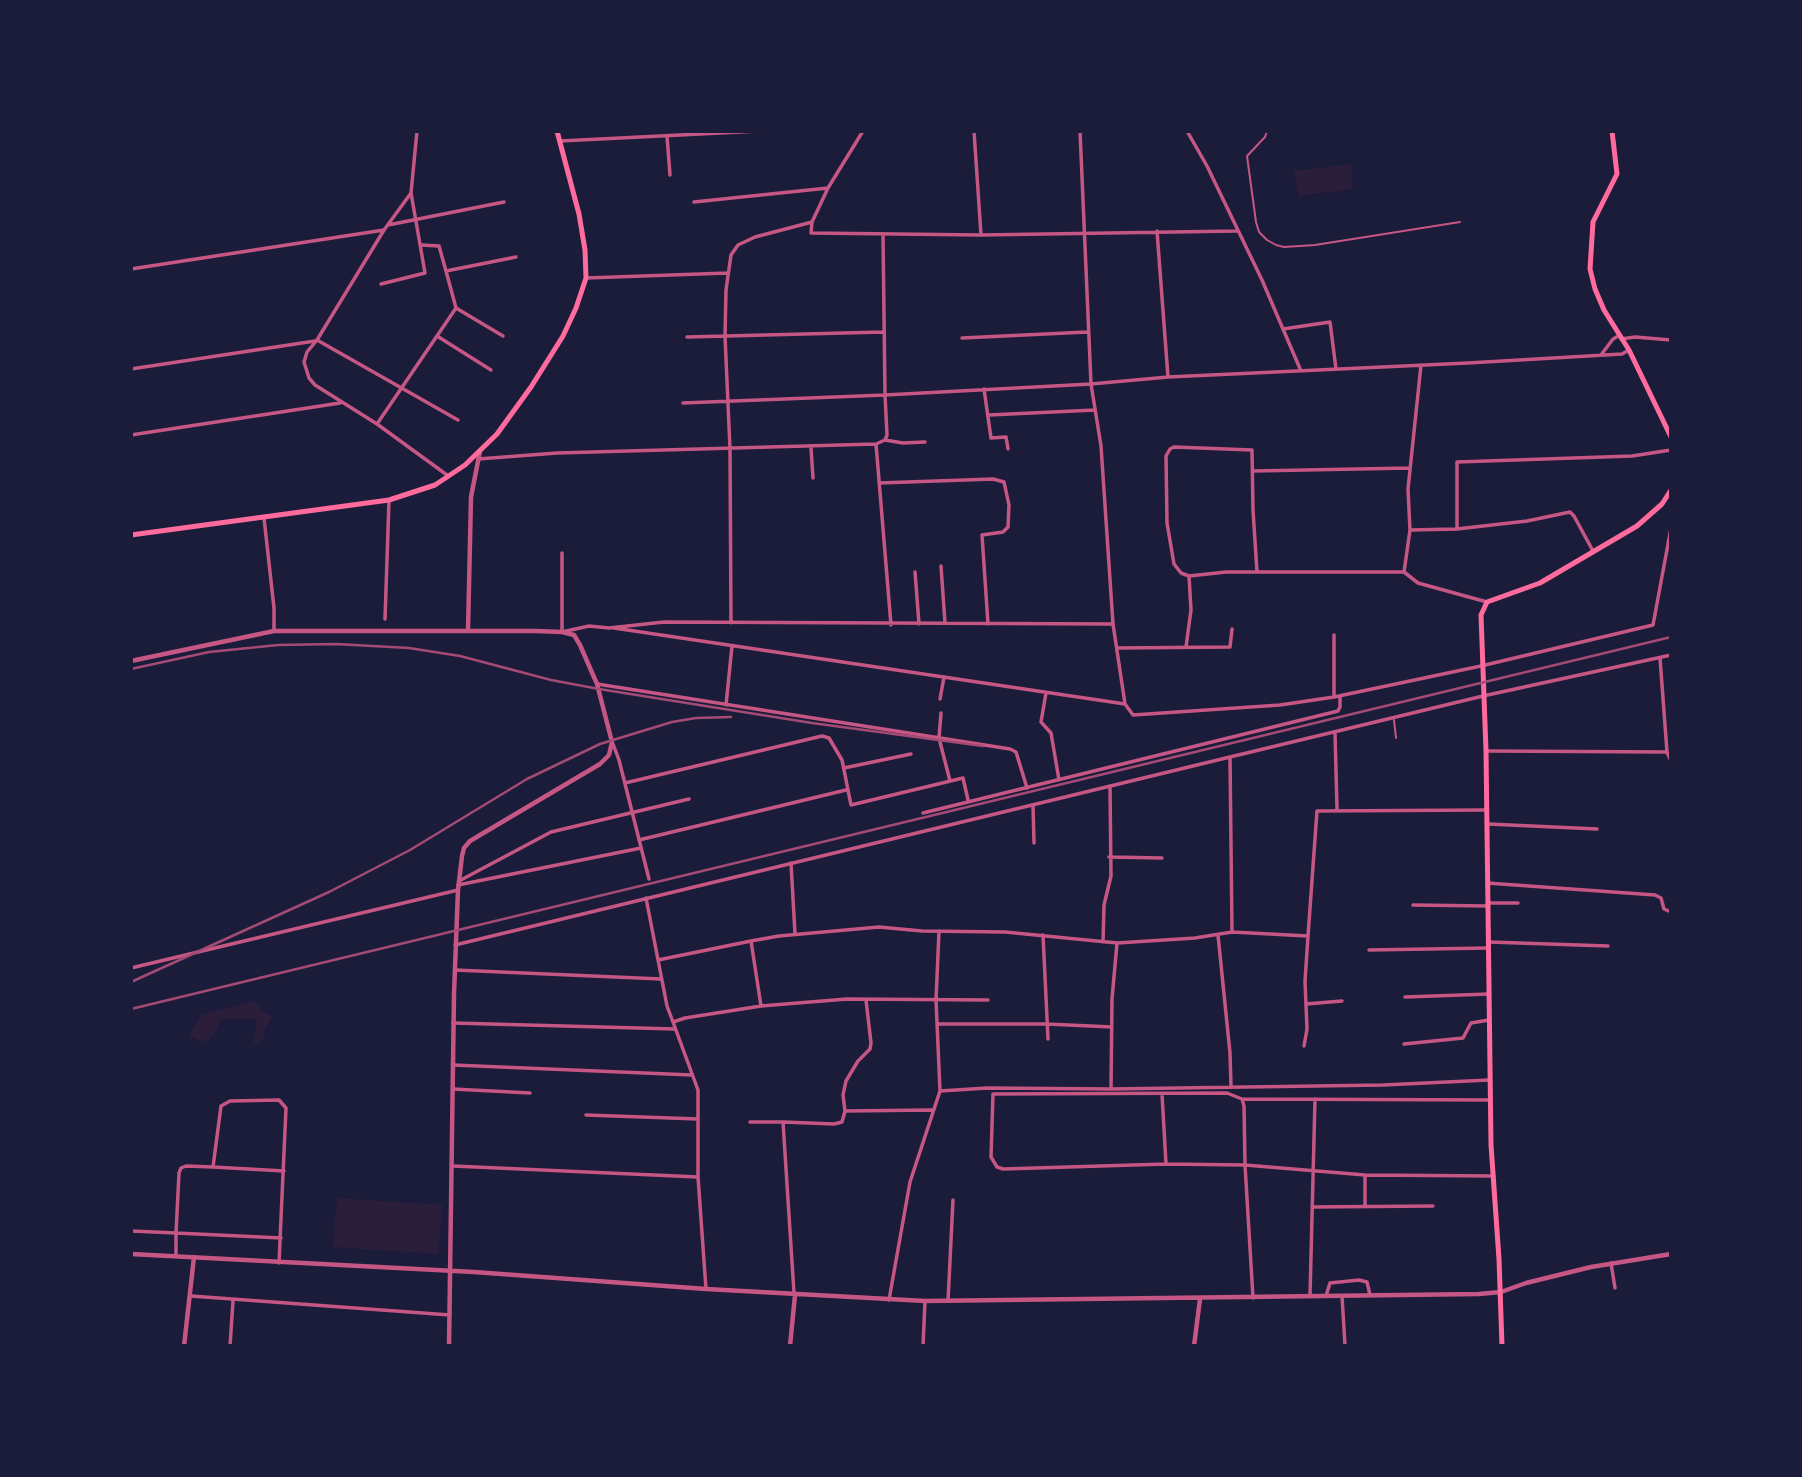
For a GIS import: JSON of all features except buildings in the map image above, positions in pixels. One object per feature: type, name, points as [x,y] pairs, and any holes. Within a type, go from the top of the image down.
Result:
[{"type":"main road","points":[[131,535],[389,500],[435,485],[480,451],[512,415],[563,336],[586,278],[579,214],[557,131]]},
{"type":"main road","points":[[1612,131],[1617,174],[1593,222],[1590,269],[1604,310],[1629,350],[1671,437]]},
{"type":"main road","points":[[1502,1346],[1489,1080],[1486,751],[1481,615],[1487,602],[1540,583],[1637,526],[1670,494]]},
{"type":"street","points":[[380,284],[425,274],[411,193],[417,131]]},
{"type":"street","points":[[560,141],[760,131]]},
{"type":"street","points":[[863,131],[828,188],[812,222],[810,230],[815,234],[883,236],[1237,231]]},
{"type":"street","points":[[974,131],[981,235]]},
{"type":"street","points":[[1080,131],[1091,384],[1101,446],[1113,624],[1125,704],[1132,714],[1135,716],[1280,705],[1340,696],[1653,625],[1670,530]]},
{"type":"street","points":[[1187,131],[1207,166],[1301,371]]},
{"type":"street","points":[[667,136],[670,175]]},
{"type":"street","points":[[694,202],[828,188]]},
{"type":"street","points":[[411,193],[384,230],[307,352],[304,362],[306,373],[315,385],[377,424],[449,477]]},
{"type":"street","points":[[388,225],[504,202]]},
{"type":"street","points":[[731,623],[729,401],[725,336],[731,256],[738,245],[755,237],[812,222]]},
{"type":"street","points":[[131,269],[384,230]]},
{"type":"street","points":[[1157,231],[1168,377]]},
{"type":"street","points":[[478,459],[557,453],[811,448],[876,444],[884,440],[887,435],[883,236]]},
{"type":"street","points":[[422,245],[439,246],[456,308],[503,336]]},
{"type":"street","points":[[446,271],[516,257]]},
{"type":"street","points":[[586,278],[728,273]]},
{"type":"street","points":[[377,424],[456,308]]},
{"type":"street","points":[[1283,329],[1330,323],[1336,369]]},
{"type":"street","points":[[687,337],[883,332]]},
{"type":"street","points":[[962,338],[1087,332]]},
{"type":"street","points":[[436,336],[491,370]]},
{"type":"street","points":[[1601,355],[1613,339],[1620,337],[1671,340]]},
{"type":"street","points":[[131,369],[316,341],[458,420]]},
{"type":"street","points":[[683,403],[1091,384],[1168,377],[1622,354],[1629,350]]},
{"type":"street","points":[[1404,572],[1410,530],[1408,489],[1421,365]]},
{"type":"street","points":[[984,388],[991,438],[1006,438],[1008,449]]},
{"type":"street","points":[[131,435],[340,403]]},
{"type":"street","points":[[989,415],[1096,410]]},
{"type":"street","points":[[884,440],[925,442]]},
{"type":"street","points":[[876,444],[891,625]]},
{"type":"street","points":[[1257,572],[1252,450],[1174,447],[1168,451],[1165,482],[1167,523],[1174,564],[1177,570],[1189,576],[1226,572],[1257,572],[1404,572],[1418,583],[1487,602]]},
{"type":"street","points":[[811,448],[813,478]]},
{"type":"street","points":[[1457,529],[1456,463],[1632,456],[1671,450]]},
{"type":"street","points":[[468,631],[471,497],[480,451]]},
{"type":"street","points":[[1253,471],[1410,468]]},
{"type":"street","points":[[878,483],[993,479],[1004,482],[1009,505],[1008,527],[1003,532],[982,535],[988,624]]},
{"type":"street","points":[[385,619],[389,500]]},
{"type":"street","points":[[1410,530],[1457,529],[1527,521],[1570,512],[1594,553]]},
{"type":"street","points":[[264,518],[274,631]]},
{"type":"street","points":[[562,553],[562,632]]},
{"type":"street","points":[[941,566],[945,624]]},
{"type":"street","points":[[915,572],[919,624]]},
{"type":"street","points":[[1186,647],[1191,610],[1189,576]]},
{"type":"street","points":[[608,628],[664,622],[1113,624]]},
{"type":"street","points":[[131,661],[274,631],[562,632],[589,626],[1125,704]]},
{"type":"street","points":[[1117,648],[1230,647],[1232,629]]},
{"type":"street","points":[[562,632],[574,635],[597,684],[649,879]]},
{"type":"street","points":[[1334,635],[1334,697]]},
{"type":"street","points":[[726,705],[732,646]]},
{"type":"street","points":[[456,945],[1483,696],[1671,655]]},
{"type":"street","points":[[1660,658],[1667,752],[1671,761]]},
{"type":"street","points":[[940,699],[944,677]]},
{"type":"street","points":[[597,684],[1003,748],[1016,752],[1027,788]]},
{"type":"street","points":[[1046,693],[1041,722],[1051,733],[1059,780]]},
{"type":"street","points":[[923,813],[1338,711],[1340,696]]},
{"type":"street","points":[[942,713],[939,738],[950,780]]},
{"type":"street","points":[[1664,720],[1671,720]]},
{"type":"street","points":[[1335,733],[1337,809]]},
{"type":"street","points":[[625,783],[822,736],[830,738],[844,768],[850,805],[963,778],[968,800]]},
{"type":"street","points":[[449,1346],[453,1023],[458,886],[464,848],[470,841],[600,764],[609,755],[612,742]]},
{"type":"street","points":[[1486,751],[1667,752]]},
{"type":"street","points":[[844,768],[911,754]]},
{"type":"street","points":[[1230,757],[1232,932]]},
{"type":"street","points":[[1103,942],[1104,905],[1111,876],[1110,786]]},
{"type":"street","points":[[639,840],[846,790]]},
{"type":"street","points":[[458,886],[541,836],[689,799]]},
{"type":"street","points":[[1033,804],[1034,843]]},
{"type":"street","points":[[1304,1046],[1307,1028],[1306,961],[1316,812],[1337,809],[1486,810]]},
{"type":"street","points":[[1486,824],[1597,829]]},
{"type":"street","points":[[131,968],[458,886],[641,848]]},
{"type":"street","points":[[1109,857],[1162,858]]},
{"type":"street","points":[[792,863],[795,935]]},
{"type":"street","points":[[1488,883],[1655,895],[1661,898],[1664,909],[1671,912]]},
{"type":"street","points":[[646,898],[667,1006],[698,1090],[698,1177],[706,1289]]},
{"type":"street","points":[[1413,905],[1518,904]]},
{"type":"street","points":[[658,960],[751,941],[879,927],[1043,935],[1117,943],[1232,932],[1308,936]]},
{"type":"street","points":[[889,1300],[909,1182],[940,1091],[936,1000],[939,931]]},
{"type":"street","points":[[1043,935],[1048,1039]]},
{"type":"street","points":[[1218,935],[1231,1086]]},
{"type":"street","points":[[751,941],[761,1006]]},
{"type":"street","points":[[1111,1089],[1117,943]]},
{"type":"street","points":[[1369,950],[1489,945],[1608,946]]},
{"type":"street","points":[[455,970],[661,979]]},
{"type":"street","points":[[1405,997],[1489,994]]},
{"type":"street","points":[[673,1022],[761,1006],[847,999],[988,1000]]},
{"type":"street","points":[[751,1122],[839,1124],[845,1111],[844,1095],[849,1073],[870,1049],[866,1000]]},
{"type":"street","points":[[1306,1004],[1342,1001]]},
{"type":"street","points":[[1404,1044],[1463,1038],[1471,1023],[1489,1020]]},
{"type":"street","points":[[453,1023],[676,1030]]},
{"type":"street","points":[[937,1024],[1112,1027]]},
{"type":"street","points":[[453,1065],[693,1075]]},
{"type":"street","points":[[940,1091],[1489,1080]]},
{"type":"street","points":[[453,1089],[530,1093]]},
{"type":"street","points":[[1491,1100],[1242,1099],[1227,1093],[993,1094],[990,1148],[994,1163],[1003,1170],[1166,1164],[1245,1165],[1365,1175],[1494,1176]]},
{"type":"street","points":[[1162,1094],[1166,1164]]},
{"type":"street","points":[[213,1167],[221,1106],[230,1101],[274,1099],[282,1102],[286,1108],[279,1263]]},
{"type":"street","points":[[1242,1099],[1253,1298]]},
{"type":"street","points":[[1310,1296],[1315,1099]]},
{"type":"street","points":[[845,1111],[932,1110]]},
{"type":"street","points":[[586,1115],[698,1119]]},
{"type":"street","points":[[783,1122],[794,1294],[790,1346]]},
{"type":"street","points":[[176,1256],[178,1173],[181,1168],[186,1166],[284,1171]]},
{"type":"street","points":[[453,1166],[698,1177]]},
{"type":"street","points":[[1364,1207],[1365,1175]]},
{"type":"street","points":[[948,1301],[953,1200]]},
{"type":"street","points":[[1312,1207],[1433,1206]]},
{"type":"street","points":[[131,1231],[281,1238]]},
{"type":"street","points":[[131,1254],[925,1301],[1200,1299],[1501,1292],[1526,1283],[1611,1263],[1671,1254]]},
{"type":"street","points":[[184,1346],[194,1257]]},
{"type":"street","points":[[1611,1263],[1615,1288]]},
{"type":"street","points":[[1326,1296],[1330,1283],[1359,1280],[1367,1282],[1370,1296]]},
{"type":"street","points":[[191,1296],[450,1315]]},
{"type":"street","points":[[1342,1296],[1346,1346]]},
{"type":"street","points":[[1194,1346],[1200,1299]]},
{"type":"street","points":[[230,1346],[233,1301]]},
{"type":"street","points":[[923,1346],[925,1301]]},
{"type":"lane","points":[[1266,131],[1265,137],[1247,156],[1259,232],[1276,245],[1315,245],[1460,222]]},
{"type":"lane","points":[[1394,719],[1396,738]]},
{"type":"shaded area","points":[[1351,164],[1353,189],[1298,196],[1294,171]]},
{"type":"shaded area","points":[[254,1001],[265,1013],[272,1016],[263,1040],[254,1044],[256,1019],[221,1019],[213,1036],[205,1042],[189,1036],[201,1015]]},
{"type":"shaded area","points":[[337,1198],[442,1205],[439,1254],[333,1247]]},
{"type":"railway","points":[[131,1009],[1671,637]]},
{"type":"railway","points":[[131,669],[209,652],[278,645],[336,644],[409,648],[460,656],[551,680],[599,689],[812,723],[983,746]]},
{"type":"railway","points":[[131,982],[329,892],[410,850],[527,779],[600,744],[672,722],[731,717]]}]
